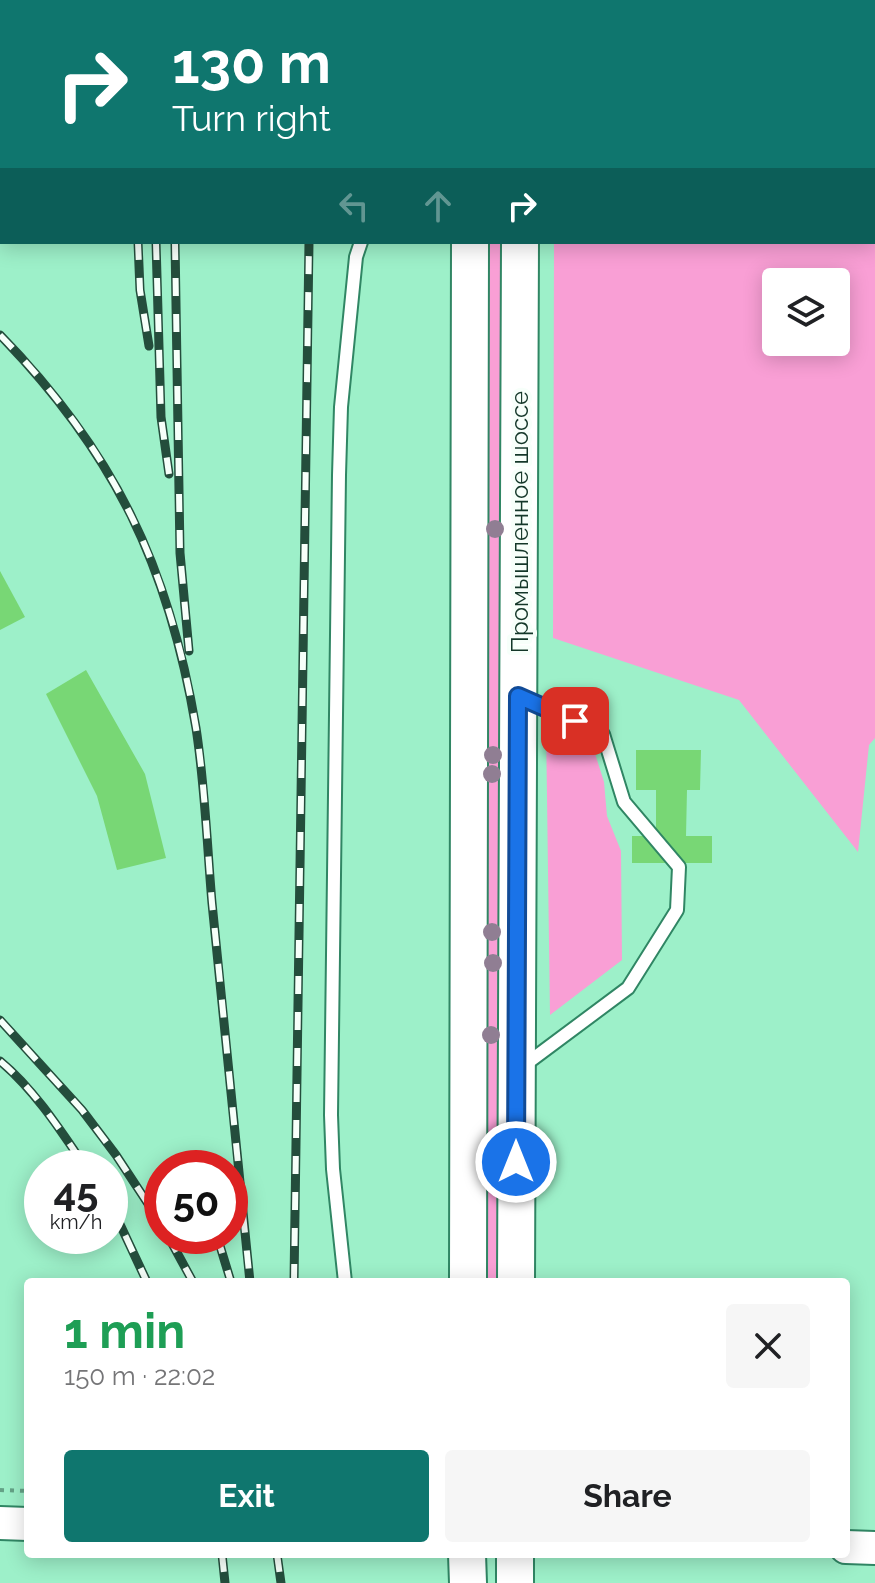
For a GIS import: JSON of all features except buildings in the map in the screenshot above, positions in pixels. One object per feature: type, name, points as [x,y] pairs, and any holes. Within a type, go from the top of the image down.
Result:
[{"type":"main road","name":"Промышленное шоссе","points":[[468,1278],[470,244]]},
{"type":"main road","name":"Промышленное шоссе","points":[[516,1278],[520,244]]},
{"type":"main road","points":[[467,1558],[468,1583]]},
{"type":"main road","points":[[515,1558],[515,1583]]},
{"type":"street","points":[[0,1523],[24,1524]]},
{"type":"street","points":[[850,1547],[875,1548]]},
{"type":"lane","points":[[345,1278],[333,1169],[331,1115],[339,475],[341,407],[356,257],[360,244]]},
{"type":"lane","points":[[516,1071],[628,988],[677,910],[679,867],[624,802],[603,734],[518,696]]},
{"type":"path","points":[[0,1490],[24,1491]]},
{"type":"shaded area","points":[[485,244],[503,244],[498,1278],[483,1278]]},
{"type":"shaded area","points":[[554,244],[875,244],[875,738],[869,745],[858,852],[739,700],[553,638]]},
{"type":"shaded area","points":[[546,724],[592,744],[604,782],[607,816],[621,851],[622,960],[550,1015]]},
{"type":"railway","points":[[138,244],[140,290],[149,346]]},
{"type":"railway","points":[[156,244],[161,417],[169,474]]},
{"type":"railway","points":[[175,244],[180,553],[189,651]]},
{"type":"railway","points":[[294,1278],[309,244]]},
{"type":"railway","points":[[0,335],[75,424],[131,515],[170,615],[185,670],[202,772],[250,1278]]},
{"type":"railway","points":[[0,1020],[82,1110],[144,1198]]},
{"type":"railway","points":[[0,1061],[36,1097],[74,1150]]},
{"type":"railway","points":[[128,1241],[145,1278]]},
{"type":"railway","points":[[178,1254],[191,1278]]},
{"type":"railway","points":[[222,1254],[230,1278]]},
{"type":"railway","points":[[222,1558],[225,1583]]},
{"type":"railway","points":[[278,1558],[281,1583]]},
{"type":"route","points":[[516,1162],[518,696],[575,721]]}]
